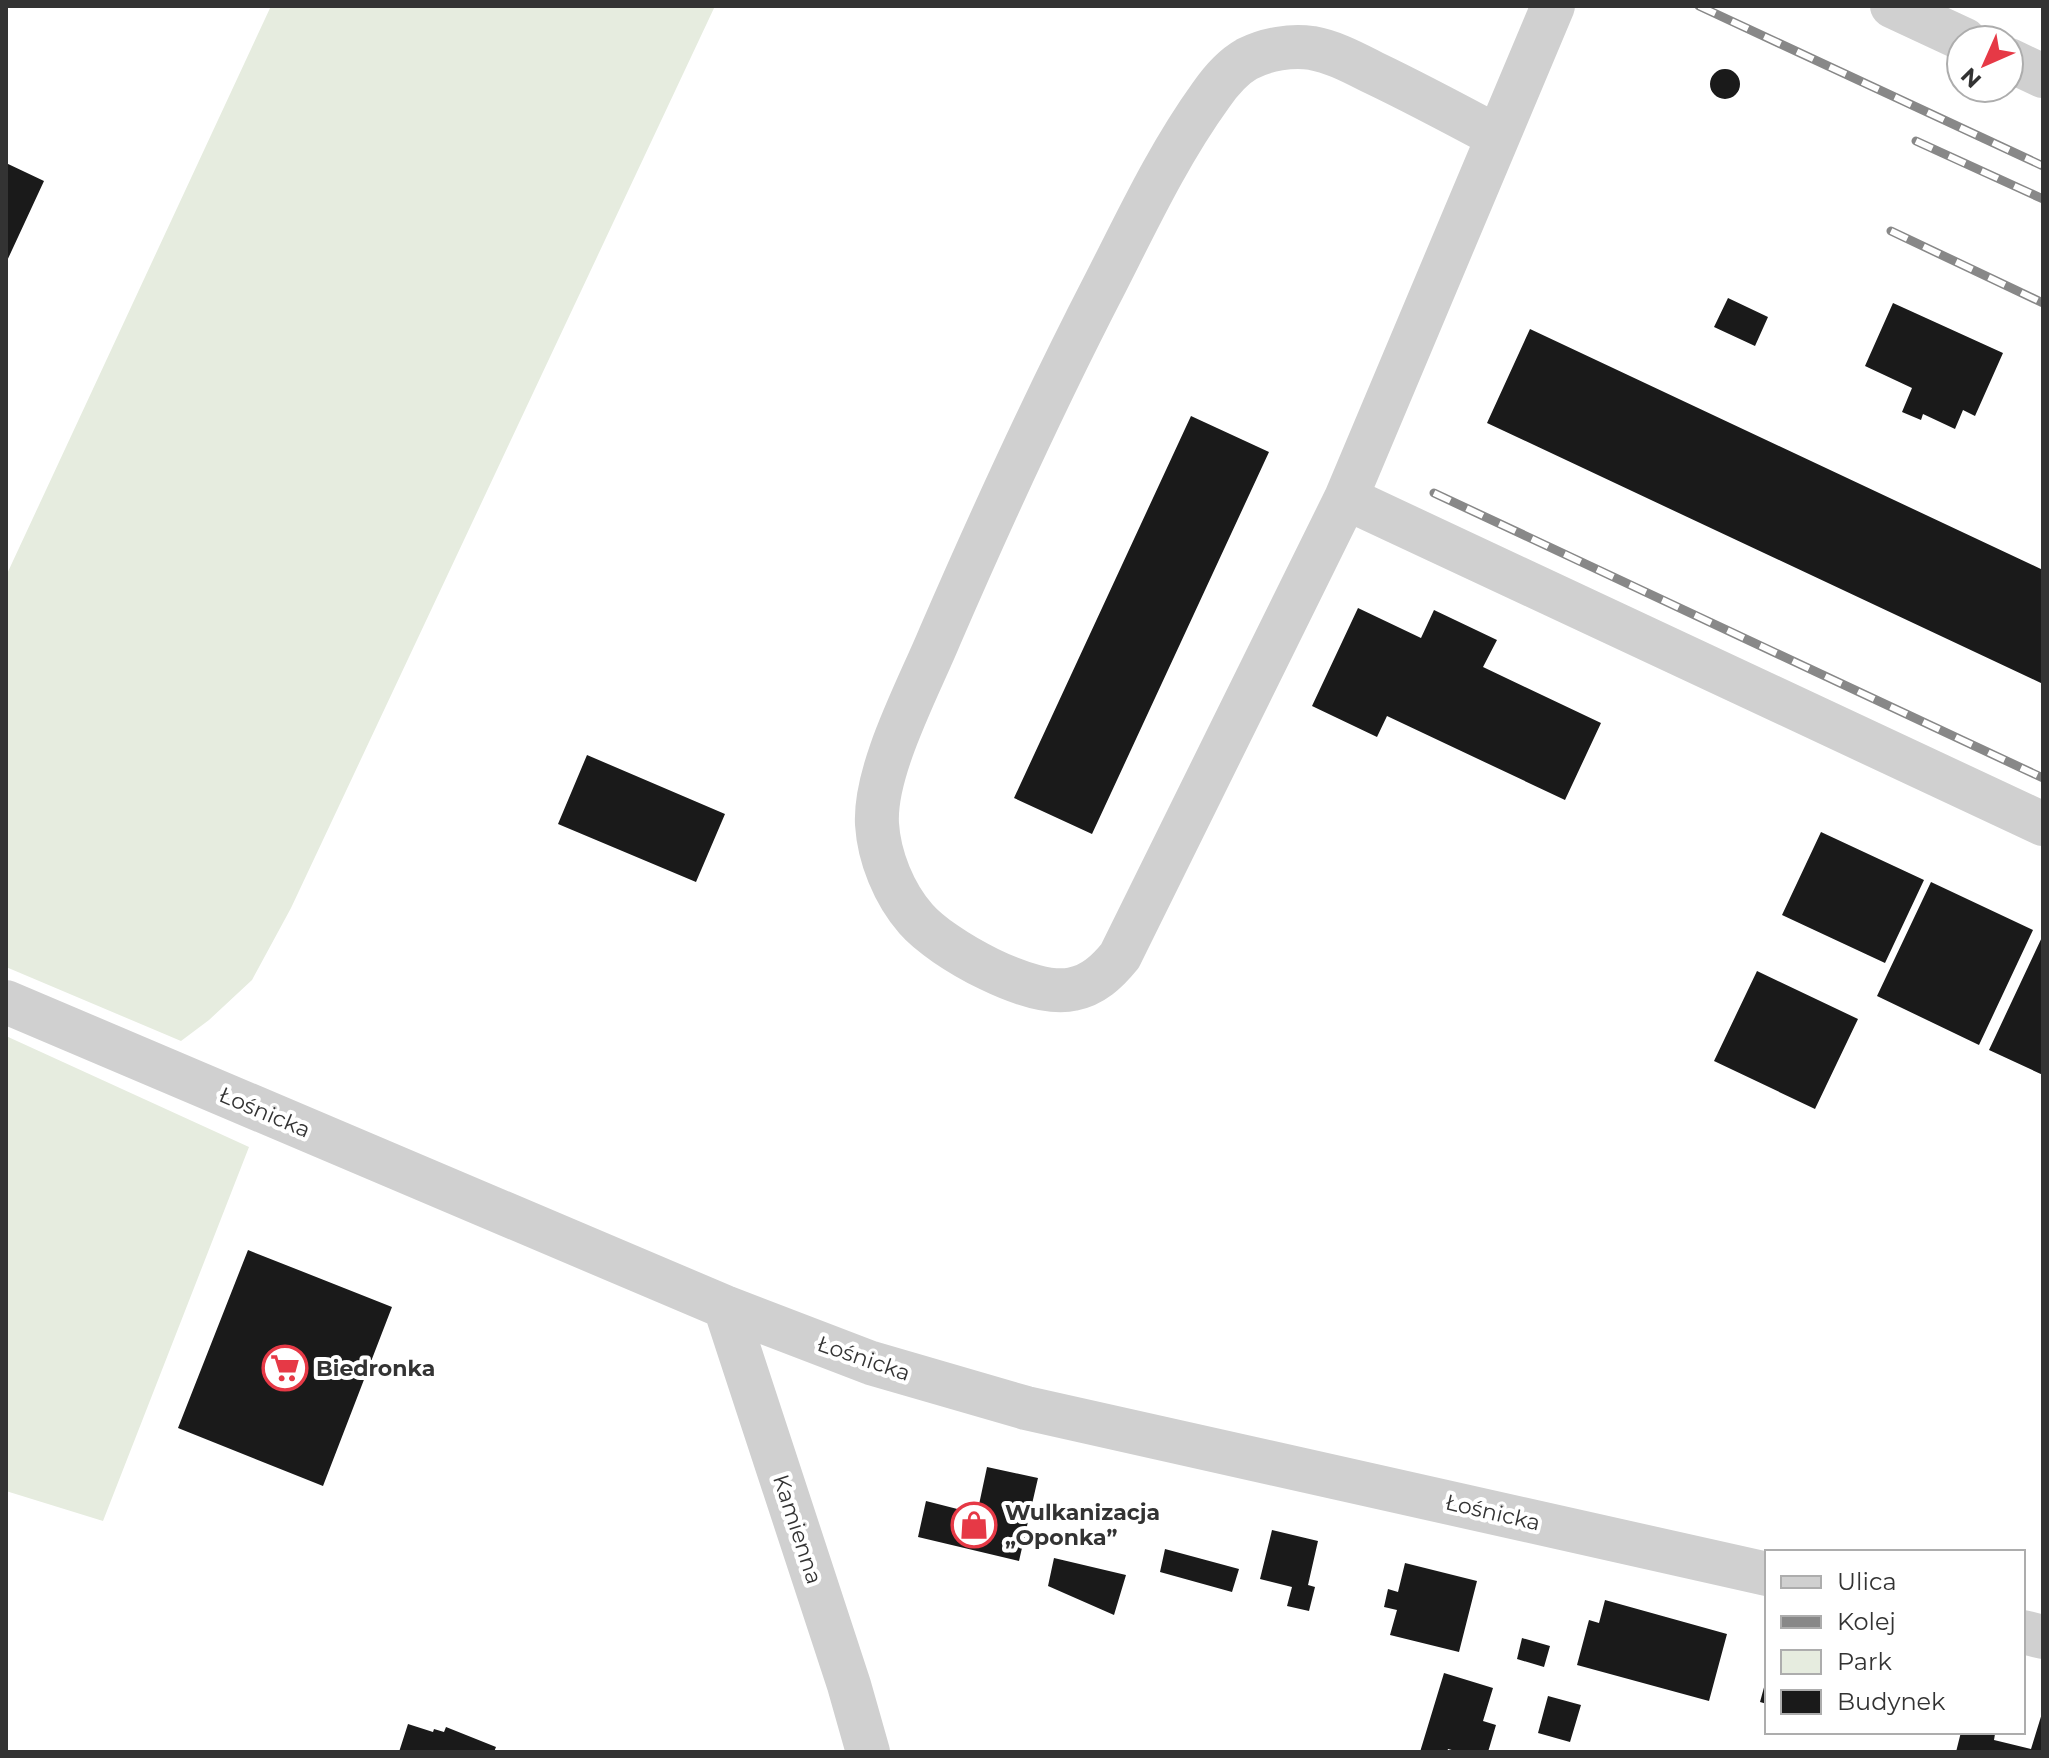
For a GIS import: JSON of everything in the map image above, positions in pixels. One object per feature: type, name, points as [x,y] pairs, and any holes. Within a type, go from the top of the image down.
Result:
[{"type":"street","points":[[1498,137],[1362,67],[1315,49],[1290,47],[1247,59],[1212,93],[1145,204],[1073,346],[999,498],[895,742],[878,801],[881,851],[903,902],[916,919],[960,953],[1002,975],[1054,992],[1072,990],[1104,974],[1120,956],[1346,498],[1498,137],[1553,6]]},
{"type":"street","points":[[1892,6],[1945,31]]},
{"type":"street","points":[[1346,498],[2043,824]]},
{"type":"street","name":"Łośnicka","points":[[6,1002],[725,1307],[871,1363],[1026,1408],[1765,1574]]},
{"type":"street","name":"Kamienna","points":[[725,1307],[849,1685],[868,1752]]},
{"type":"green space","points":[[271,6],[715,6],[291,908],[252,980],[181,1041],[6,967],[6,576]]},
{"type":"green space","points":[[6,1036],[249,1147],[103,1521],[6,1491]]},
{"type":"building","points":[[1725,69],[1736,73],[1740,84],[1736,95],[1725,99],[1714,95],[1710,84],[1714,73]]},
{"type":"building","points":[[6,163],[44,181],[6,263]]},
{"type":"building","points":[[1728,298],[1768,317],[1755,346],[1714,327]]},
{"type":"building","points":[[1893,303],[2003,353],[1975,416],[1963,410],[1955,429],[1923,414],[1921,420],[1902,412],[1912,388],[1865,366]]},
{"type":"building","points":[[1530,329],[2043,570],[2043,684],[1487,423]]},
{"type":"building","points":[[1191,416],[1269,452],[1092,834],[1014,798]]},
{"type":"building","points":[[1358,608],[1421,638],[1434,610],[1497,640],[1483,667],[1601,723],[1565,800],[1387,716],[1377,737],[1312,706]]},
{"type":"building","points":[[587,755],[725,814],[696,882],[558,824]]},
{"type":"building","points":[[1821,832],[1924,880],[1885,963],[1782,915]]},
{"type":"building","points":[[1931,882],[2033,930],[1979,1045],[1877,996]]},
{"type":"building","points":[[2043,935],[2043,1075],[1989,1050]]},
{"type":"building","points":[[1757,971],[1858,1019],[1815,1109],[1714,1061]]},
{"type":"building","name":"Biedronka","points":[[248,1250],[392,1307],[323,1486],[178,1428]]},
{"type":"building","name":"Wulkanizacja „Oponka”","points":[[987,1467],[1038,1478],[1019,1561],[918,1537],[926,1501],[977,1514]]},
{"type":"building","points":[[1272,1530],[1318,1541],[1308,1585],[1315,1587],[1309,1611],[1287,1606],[1292,1587],[1260,1579]]},
{"type":"building","points":[[1165,1549],[1239,1569],[1232,1592],[1160,1572]]},
{"type":"building","points":[[1054,1558],[1126,1575],[1114,1615],[1048,1586]]},
{"type":"building","points":[[1405,1563],[1477,1581],[1459,1652],[1390,1635],[1397,1610],[1384,1607],[1388,1589],[1398,1592]]},
{"type":"building","points":[[1605,1600],[1727,1634],[1709,1701],[1577,1665],[1589,1620],[1599,1623]]},
{"type":"building","points":[[1522,1638],[1550,1646],[1544,1667],[1517,1659]]},
{"type":"building","points":[[1444,1673],[1493,1688],[1483,1721],[1496,1725],[1488,1752],[1448,1749],[1447,1752],[1420,1752]]},
{"type":"building","points":[[1765,1684],[1765,1703],[1760,1702]]},
{"type":"building","points":[[1548,1696],[1581,1705],[1570,1742],[1538,1733]]},
{"type":"building","points":[[2043,1710],[2043,1752],[1956,1752],[1960,1734],[1995,1734],[1994,1740],[2031,1749]]},
{"type":"building","points":[[408,1724],[433,1732],[434,1729],[444,1732],[446,1727],[496,1747],[494,1752],[399,1752]]},
{"type":"railway","points":[[1699,6],[2043,166]]},
{"type":"railway","points":[[1916,141],[2043,199]]},
{"type":"railway","points":[[1891,231],[2043,303]]},
{"type":"railway","points":[[1434,493],[2043,778]]},
{"type":"place","name":"Biedronka","points":[[285,1368]]},
{"type":"place","name":"Wulkanizacja „Oponka”","points":[[974,1525]]}]
